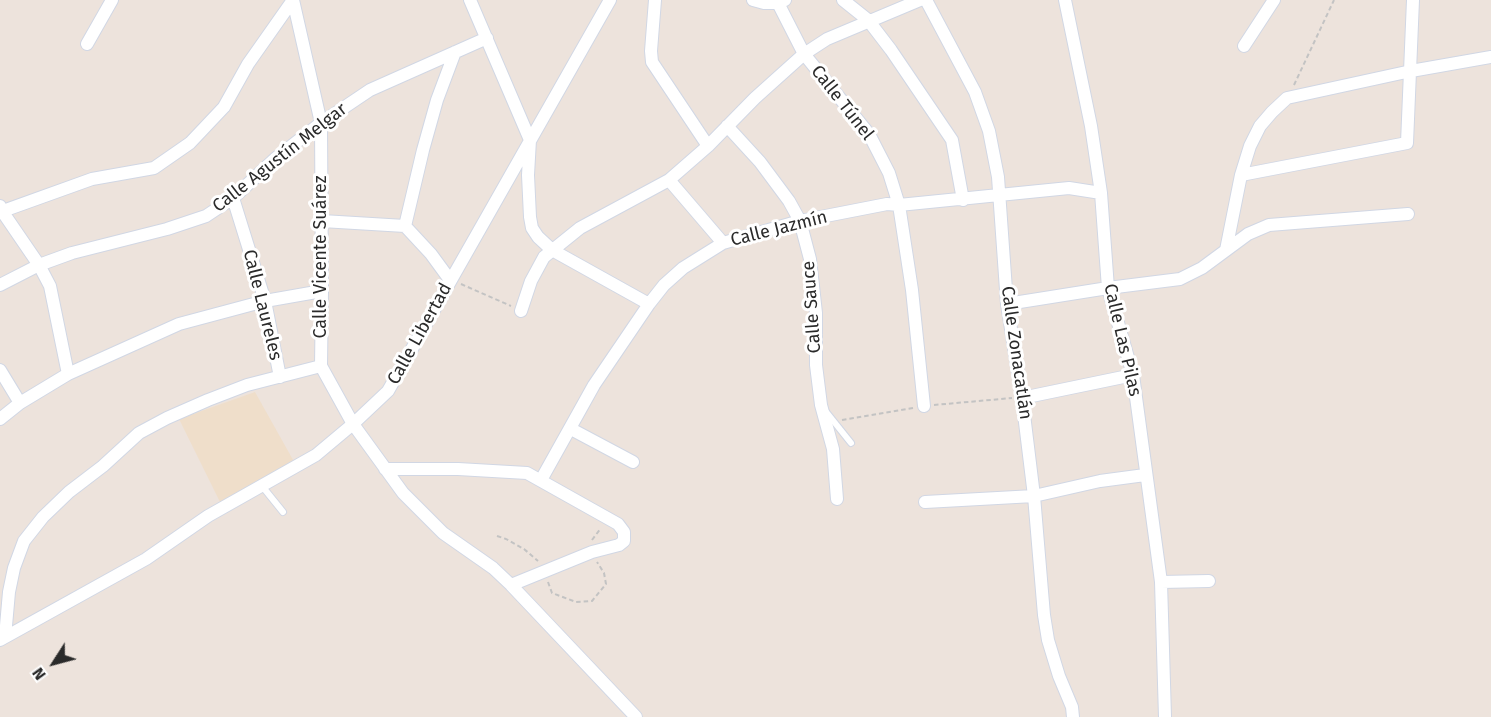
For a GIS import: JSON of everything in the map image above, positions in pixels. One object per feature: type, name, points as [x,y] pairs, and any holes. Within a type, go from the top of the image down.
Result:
[{"type":"street","points":[[87,44],[112,0]]},
{"type":"street","points":[[68,374],[50,286],[39,265],[0,210],[92,179],[154,168],[190,143],[224,107],[248,64],[293,0]]},
{"type":"street","name":"Calle Vicente Suárez","points":[[293,0],[321,123],[321,366],[353,424],[403,493],[443,533],[493,568],[511,585],[636,717]]},
{"type":"street","points":[[470,0],[530,140],[528,175],[532,228],[552,250],[649,304]]},
{"type":"street","points":[[655,0],[652,62],[708,146]]},
{"type":"street","points":[[753,0],[764,3],[782,2]]},
{"type":"street","points":[[843,0],[867,20],[891,50],[952,140],[963,200]]},
{"type":"street","points":[[521,311],[531,281],[544,257],[580,228],[669,180],[708,146],[754,98],[804,54],[827,39],[867,20],[920,0]]},
{"type":"street","name":"Calle Zonacatlán","points":[[926,0],[975,92],[989,131],[1000,195],[1007,304],[1034,496],[1046,624],[1056,667],[1072,707],[1073,717]]},
{"type":"street","name":"Calle Las Pilas","points":[[1065,0],[1091,126],[1101,193],[1108,288],[1133,375],[1161,582],[1165,717]]},
{"type":"street","points":[[1241,175],[1407,143],[1413,0]]},
{"type":"street","name":"Calle Libertad","points":[[3,639],[146,558],[208,516],[316,455],[388,391],[608,2]]},
{"type":"street","name":"Calle Túnel","points":[[782,2],[804,54],[869,134],[889,173],[899,206],[912,290],[924,406]]},
{"type":"street","points":[[1244,46],[1271,2]]},
{"type":"street","name":"Calle Agustín Melgar","points":[[0,285],[39,265],[72,253],[167,229],[206,216],[233,198],[276,158],[321,123],[370,90],[487,38]]},
{"type":"street","points":[[405,226],[437,100],[455,52]]},
{"type":"street","points":[[1226,250],[1241,175],[1250,146],[1260,126],[1287,98],[1411,71],[1491,57]]},
{"type":"street","name":"Calle Sauce","points":[[727,126],[760,162],[789,201],[800,221],[810,259],[816,313],[816,365],[821,405],[833,449],[837,499]]},
{"type":"street","points":[[669,180],[723,243]]},
{"type":"street","name":"Calle Jazmín","points":[[541,480],[594,385],[649,304],[664,285],[683,268],[723,243],[800,221],[887,204],[899,206],[1069,188],[1101,193]]},
{"type":"street","name":"Calle Laureles","points":[[233,198],[265,301],[280,377]]},
{"type":"street","points":[[1007,304],[1180,279],[1202,268],[1248,234],[1269,225],[1408,214]]},
{"type":"street","points":[[322,221],[405,226],[431,254],[450,280]]},
{"type":"street","points":[[0,419],[20,403],[68,374],[179,324],[265,301],[322,291]]},
{"type":"street","points":[[3,639],[14,568],[24,541],[43,516],[69,492],[103,466],[139,433],[158,423],[247,385],[321,366]]},
{"type":"street","points":[[0,370],[20,403]]},
{"type":"street","points":[[1022,398],[1133,375]]},
{"type":"street","points":[[571,429],[633,462]]},
{"type":"street","points":[[383,467],[527,473],[618,524],[624,532],[624,541],[619,545],[592,552],[511,585]]},
{"type":"street","points":[[925,502],[1034,496],[1100,481],[1145,475]]},
{"type":"street","points":[[1161,582],[1209,581]]},
{"type":"lane","points":[[821,405],[851,443]]},
{"type":"lane","points":[[262,486],[284,512]]},
{"type":"path","points":[[1287,98],[1334,0]]},
{"type":"path","points":[[450,280],[521,311]]},
{"type":"shaded area","points":[[255,392],[297,467],[221,504],[179,419]]}]
